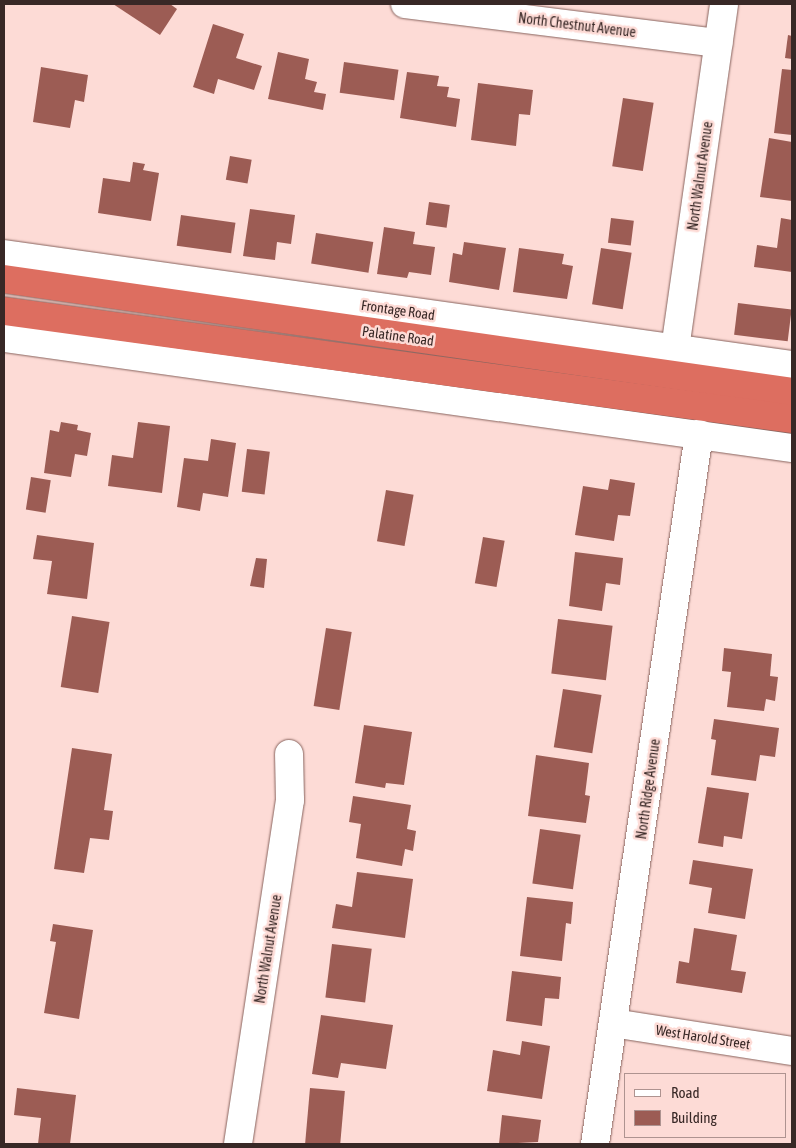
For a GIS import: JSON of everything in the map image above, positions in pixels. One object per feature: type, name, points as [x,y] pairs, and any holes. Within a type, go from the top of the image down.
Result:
[{"type":"highway","name":"Palatine Road","points":[[4,279],[792,392]]},
{"type":"highway","name":"Palatine Road","points":[[4,311],[792,419]]},
{"type":"street","name":"North Chestnut Avenue","points":[[405,4],[719,43]]},
{"type":"street","name":"North Walnut Avenue","points":[[675,349],[724,4]]},
{"type":"street","name":"Frontage Road","points":[[4,254],[792,365]]},
{"type":"street","points":[[4,338],[792,448]]},
{"type":"street","name":"North Ridge Avenue","points":[[595,1144],[699,434]]},
{"type":"street","name":"North Walnut Avenue","points":[[238,1144],[290,800],[289,754]]},
{"type":"street","name":"West Harold Street","points":[[613,1023],[792,1050]]},
{"type":"building","points":[[113,4],[170,4],[177,9],[160,35]]},
{"type":"building","points":[[213,24],[244,34],[236,58],[262,66],[254,90],[218,79],[214,94],[193,87]]},
{"type":"building","points":[[788,35],[792,36],[792,59],[785,58]]},
{"type":"building","points":[[278,52],[309,59],[305,79],[317,82],[314,92],[326,94],[323,110],[268,99]]},
{"type":"building","points":[[344,62],[398,70],[394,100],[340,93]]},
{"type":"building","points":[[41,67],[88,75],[84,102],[75,100],[70,128],[33,122]]},
{"type":"building","points":[[782,69],[792,70],[792,135],[774,133]]},
{"type":"building","points":[[407,72],[439,76],[437,86],[449,87],[447,97],[460,99],[456,127],[400,118]]},
{"type":"building","points":[[478,83],[533,90],[530,115],[519,114],[516,146],[471,140]]},
{"type":"building","points":[[623,98],[654,103],[643,171],[612,166]]},
{"type":"building","points":[[769,138],[792,142],[792,201],[760,197]]},
{"type":"building","points":[[230,156],[252,160],[247,183],[226,180]]},
{"type":"building","points":[[133,162],[145,164],[143,170],[159,173],[151,221],[98,213],[103,178],[130,182]]},
{"type":"building","points":[[429,202],[450,205],[447,228],[426,225]]},
{"type":"building","points":[[250,209],[295,215],[291,244],[277,242],[275,260],[243,256]]},
{"type":"building","points":[[181,215],[235,223],[231,253],[177,246]]},
{"type":"building","points":[[611,218],[634,221],[631,246],[608,243]]},
{"type":"building","points":[[781,218],[792,220],[792,272],[754,267],[757,245],[777,248]]},
{"type":"building","points":[[384,227],[415,232],[413,244],[435,247],[431,275],[409,272],[407,278],[377,274]]},
{"type":"building","points":[[316,233],[373,242],[368,273],[311,264]]},
{"type":"building","points":[[464,242],[506,248],[499,290],[449,282],[453,253],[462,255]]},
{"type":"building","points":[[519,248],[564,254],[562,264],[573,266],[567,299],[513,292]]},
{"type":"building","points":[[601,248],[632,253],[623,309],[592,304]]},
{"type":"building","points":[[738,303],[792,310],[788,341],[734,335]]},
{"type":"building","points":[[61,422],[78,425],[77,430],[91,433],[87,456],[75,454],[71,477],[44,473],[50,430],[59,432]]},
{"type":"building","points":[[138,422],[170,426],[162,493],[108,486],[112,455],[133,458]]},
{"type":"building","points":[[211,439],[236,443],[228,497],[203,493],[200,511],[177,507],[184,458],[208,461]]},
{"type":"building","points":[[247,449],[270,452],[265,494],[242,492]]},
{"type":"building","points":[[31,477],[51,480],[46,513],[26,510]]},
{"type":"building","points":[[610,479],[635,483],[630,516],[618,515],[614,541],[575,535],[583,486],[608,490]]},
{"type":"building","points":[[386,490],[414,495],[405,546],[377,541]]},
{"type":"building","points":[[37,535],[94,543],[87,599],[47,594],[52,561],[33,559]]},
{"type":"building","points":[[483,537],[505,541],[497,587],[475,583]]},
{"type":"building","points":[[575,552],[623,558],[620,585],[606,583],[602,611],[569,606]]},
{"type":"building","points":[[256,558],[267,559],[264,588],[250,586]]},
{"type":"building","points":[[72,616],[110,622],[98,693],[61,687]]},
{"type":"building","points":[[558,619],[613,626],[606,680],[551,674]]},
{"type":"building","points":[[326,628],[352,632],[339,710],[314,706]]},
{"type":"building","points":[[724,648],[772,654],[770,676],[778,677],[775,701],[766,699],[764,711],[727,707],[731,672],[722,671]]},
{"type":"building","points":[[563,689],[602,695],[592,753],[554,747]]},
{"type":"building","points":[[714,719],[779,728],[775,757],[760,755],[756,781],[711,775],[716,740],[711,739]]},
{"type":"building","points":[[364,725],[412,732],[404,785],[386,783],[385,788],[355,783]]},
{"type":"building","points":[[72,748],[112,754],[104,810],[113,811],[109,840],[90,838],[84,873],[54,869]]},
{"type":"building","points":[[536,755],[589,763],[585,795],[590,796],[586,823],[528,816]]},
{"type":"building","points":[[707,787],[749,793],[742,839],[724,836],[723,847],[698,843]]},
{"type":"building","points":[[353,796],[411,805],[407,829],[416,831],[413,851],[405,849],[402,866],[356,858],[361,824],[349,822]]},
{"type":"building","points":[[540,829],[581,835],[573,889],[532,883]]},
{"type":"building","points":[[693,860],[753,869],[745,919],[708,913],[712,888],[689,884]]},
{"type":"building","points":[[357,872],[413,879],[405,938],[332,928],[336,904],[352,907]]},
{"type":"building","points":[[527,897],[573,902],[571,924],[566,923],[562,961],[520,956]]},
{"type":"building","points":[[53,924],[93,930],[79,1019],[44,1013],[56,942],[50,941]]},
{"type":"building","points":[[694,928],[737,935],[731,970],[746,972],[742,993],[676,983],[679,961],[689,963]]},
{"type":"building","points":[[332,944],[372,949],[365,1002],[325,998]]},
{"type":"building","points":[[512,971],[561,977],[559,999],[545,998],[542,1026],[506,1021]]},
{"type":"building","points":[[321,1015],[393,1025],[386,1069],[341,1063],[338,1078],[312,1074]]},
{"type":"building","points":[[522,1041],[550,1046],[542,1099],[487,1091],[493,1050],[520,1055]]},
{"type":"building","points":[[17,1088],[76,1095],[70,1144],[38,1144],[41,1118],[14,1115]]},
{"type":"building","points":[[310,1088],[345,1091],[340,1144],[305,1144]]},
{"type":"building","points":[[502,1115],[541,1120],[538,1142],[499,1144]]}]
